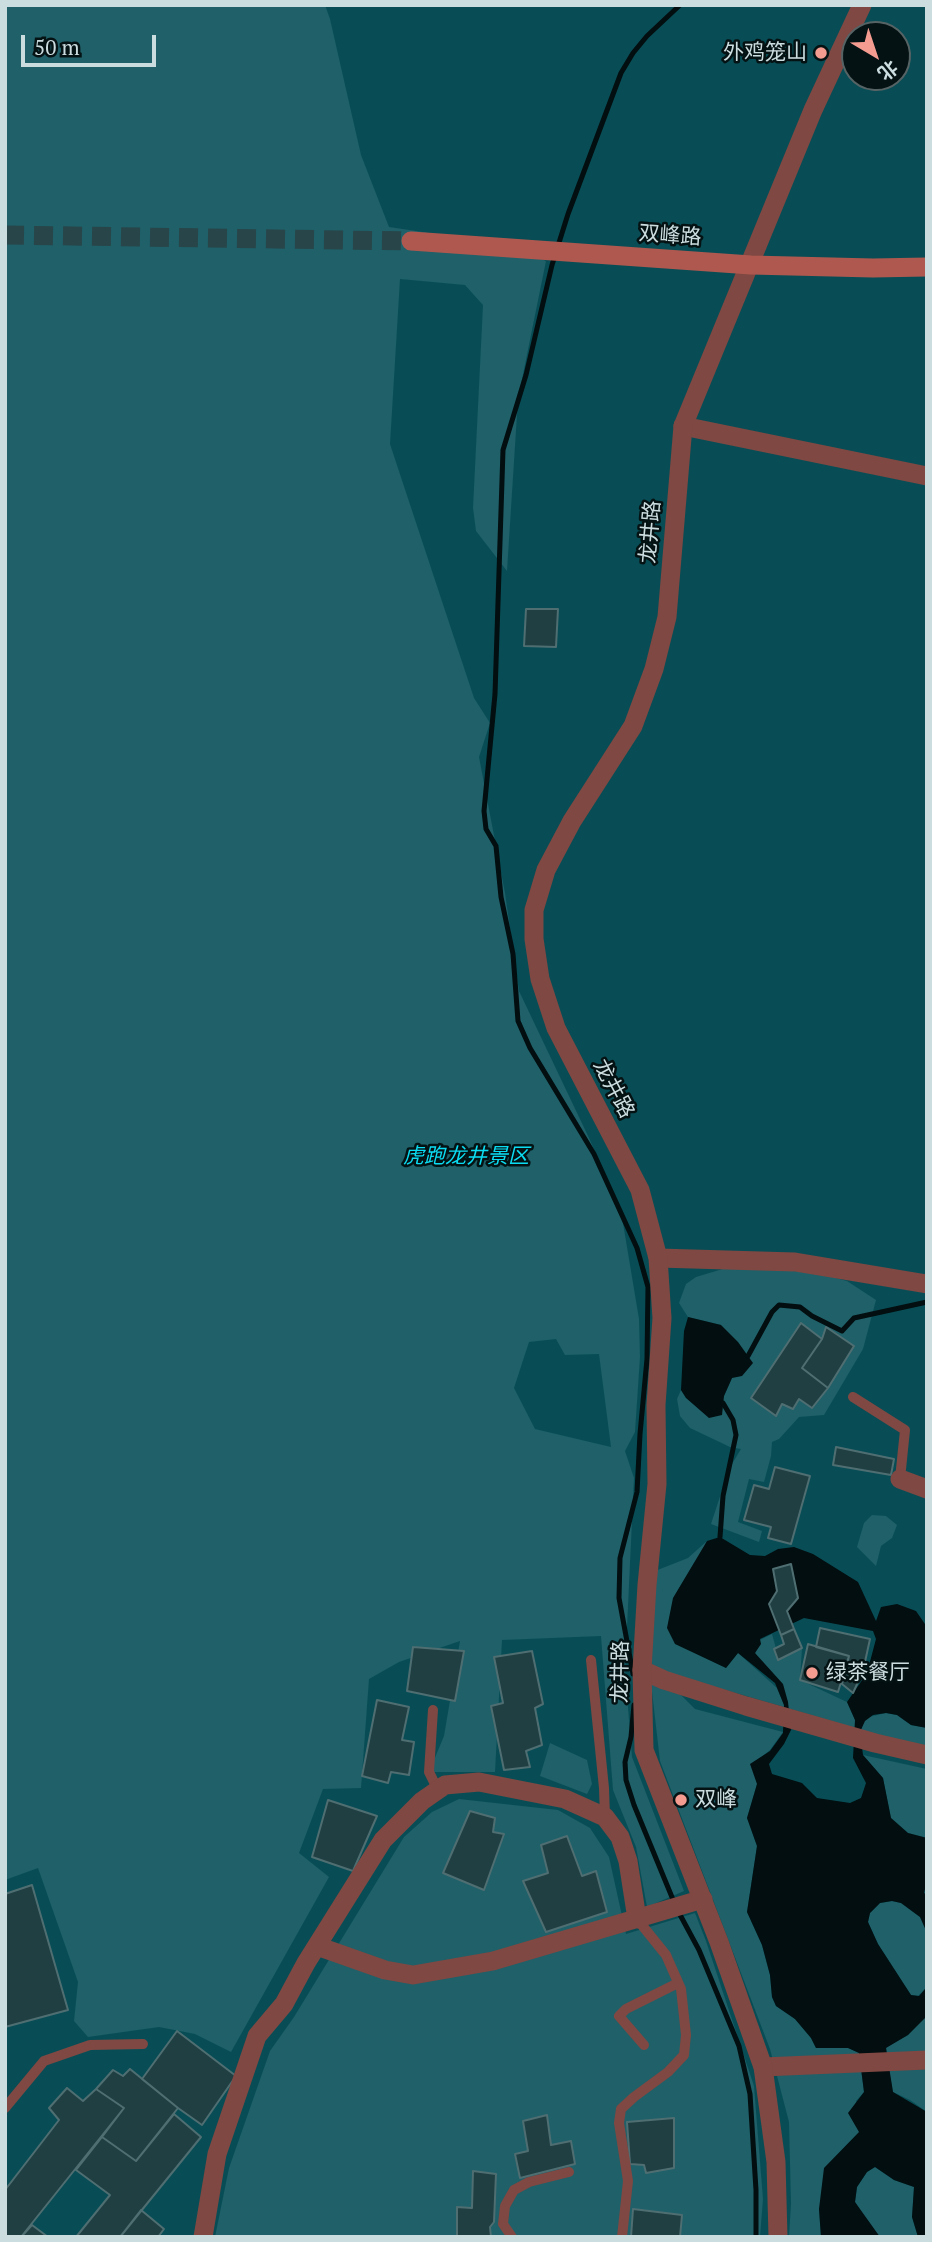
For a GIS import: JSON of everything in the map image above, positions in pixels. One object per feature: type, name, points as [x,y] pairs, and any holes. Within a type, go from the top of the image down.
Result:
[{"type":"main road","name":"双峰路","points":[[411,241],[751,265],[927,267]]},
{"type":"street","name":"龙井路","points":[[778,2237],[776,2162],[763,2067],[703,1899],[644,1750],[642,1670],[647,1576],[657,1484],[656,1405],[662,1318],[658,1258],[640,1190],[556,1028],[538,966],[534,939],[534,909],[546,870],[572,821],[634,726],[654,669],[667,617],[682,426],[813,110],[862,5]]},
{"type":"street","points":[[682,426],[927,476]]},
{"type":"street","points":[[658,1258],[795,1262],[927,1284]]},
{"type":"street","points":[[900,1479],[927,1489]]},
{"type":"street","points":[[642,1670],[664,1680],[746,1706],[927,1755]]},
{"type":"street","points":[[203,2237],[218,2154],[257,2036],[284,2004],[383,1840],[402,1819],[438,1790],[445,1785],[479,1782],[565,1799],[605,1817],[620,1837],[624,1849],[637,1919]]},
{"type":"street","points":[[317,1946],[385,1970],[413,1975],[493,1961],[703,1899]]},
{"type":"street","points":[[763,2067],[927,2060]]},
{"type":"lane","points":[[853,1397],[905,1430],[900,1479]]},
{"type":"lane","points":[[591,1660],[605,1817]]},
{"type":"lane","points":[[433,1710],[429,1772],[438,1790]]},
{"type":"lane","points":[[622,2237],[628,2181],[618,2123],[621,2109],[668,2072],[684,2055],[685,2014],[678,1983],[666,1955],[637,1919]]},
{"type":"lane","points":[[644,2045],[620,2016],[626,2009],[678,1983]]},
{"type":"lane","points":[[5,2108],[44,2061],[90,2045],[143,2044]]},
{"type":"lane","points":[[512,2237],[503,2224],[505,2206],[514,2190],[529,2182],[569,2172]]},
{"type":"green space","name":"虎跑龙井景区","points":[[5,5],[927,5],[927,2237],[5,2237]]},
{"type":"green space","points":[[5,5],[325,5],[361,155],[389,227],[504,244],[546,261],[518,399],[507,571],[476,531],[473,508],[483,305],[465,285],[400,279],[390,444],[474,698],[490,723],[479,757],[505,893],[519,991],[621,1211],[639,1319],[640,1357],[635,1432],[625,1451],[634,1478],[625,1670],[632,1757],[684,1891],[647,1907],[636,1847],[613,1790],[601,1636],[502,1640],[495,1772],[429,1772],[444,1736],[460,1641],[399,1662],[369,1679],[361,1788],[323,1789],[299,1853],[329,1877],[231,2052],[195,2034],[159,2027],[88,2037],[74,2021],[78,1982],[38,1868],[5,1880]],"holes":[[[556,1339],[565,1355],[599,1354],[611,1447],[535,1429],[514,1388],[529,1342]]]},
{"type":"green space","points":[[726,1268],[814,1272],[847,1281],[876,1300],[863,1349],[824,1415],[799,1417],[779,1439],[772,1442],[764,1482],[749,1479],[738,1522],[762,1531],[759,1542],[711,1524],[729,1469],[741,1449],[730,1447],[690,1428],[680,1416],[677,1399],[681,1390],[686,1398],[724,1396],[732,1378],[721,1325],[688,1317],[679,1303],[686,1284],[696,1277]]},
{"type":"green space","points":[[872,1515],[886,1516],[897,1525],[892,1538],[881,1546],[876,1566],[857,1547],[864,1523]]},
{"type":"green space","points":[[707,1541],[700,1556],[702,1656],[726,1668],[738,1653],[777,1688],[784,1705],[788,1702],[755,1653],[760,1640],[772,1634],[779,1659],[802,1648],[800,1680],[847,1702],[855,1720],[886,1713],[897,1715],[911,1725],[927,1728],[927,1749],[654,1669],[650,1658],[655,1571],[688,1558]]},
{"type":"green space","points":[[651,1683],[681,1695],[695,1709],[783,1732],[770,1750],[758,1760],[757,1784],[747,1818],[757,1846],[747,1912],[762,1945],[776,2006],[795,2019],[816,2048],[848,2048],[859,2053],[864,2092],[856,2101],[860,2132],[846,2147],[819,2209],[821,2237],[789,2237],[789,2122],[770,2049],[660,1761]]},
{"type":"green space","points":[[550,1743],[587,1760],[592,1784],[587,1794],[540,1776]]},
{"type":"green space","points":[[863,1755],[927,1769],[927,1838],[908,1833],[891,1818],[883,1778]]},
{"type":"green space","points":[[459,1799],[558,1810],[590,1828],[609,1857],[626,1934],[695,1913],[754,2086],[763,2199],[760,2237],[215,2237],[229,2168],[270,2051],[294,2017],[404,1837],[432,1812]]},
{"type":"green space","points":[[880,1903],[901,1903],[920,1917],[926,1928],[927,1982],[925,1989],[918,1996],[911,1995],[878,1944],[868,1922],[870,1913]]},
{"type":"green space","points":[[927,2014],[927,2056],[887,2056],[886,2047],[908,2035]]},
{"type":"green space","points":[[927,2069],[927,2112],[893,2092],[889,2070]]},
{"type":"green space","points":[[875,2167],[894,2180],[914,2187],[912,2217],[918,2237],[880,2237],[865,2219],[855,2202],[857,2187],[867,2172]]},
{"type":"shaded area","points":[[688,1317],[721,1325],[753,1363],[742,1376],[732,1378],[724,1396],[722,1415],[709,1418],[686,1398],[681,1390],[684,1331]]},
{"type":"shaded area","points":[[720,1537],[750,1555],[765,1556],[778,1549],[794,1547],[813,1554],[858,1582],[876,1621],[881,1607],[897,1604],[916,1611],[927,1627],[927,1728],[911,1725],[897,1715],[886,1713],[873,1715],[865,1721],[860,1732],[863,1755],[883,1778],[891,1818],[908,1833],[927,1838],[927,1881],[924,1893],[927,1895],[927,1933],[920,1917],[901,1903],[892,1901],[880,1903],[870,1913],[868,1922],[878,1944],[911,1995],[919,1996],[927,1982],[925,2018],[908,2035],[886,2048],[893,2092],[927,2112],[927,2237],[918,2237],[912,2217],[914,2187],[894,2180],[875,2167],[867,2172],[857,2187],[855,2202],[880,2237],[821,2237],[819,2209],[824,2168],[859,2132],[848,2113],[864,2092],[859,2053],[848,2048],[816,2048],[795,2019],[776,2006],[772,1997],[770,1975],[762,1945],[747,1912],[757,1846],[747,1818],[757,1784],[750,1764],[770,1751],[783,1733],[784,1705],[775,1683],[738,1653],[726,1668],[675,1644],[667,1628],[673,1598],[707,1541]],"holes":[[[804,1618],[873,1631],[876,1639],[867,1673],[847,1702],[855,1720],[853,1758],[866,1783],[861,1798],[850,1803],[817,1798],[802,1783],[772,1774],[769,1764],[791,1730],[788,1702],[783,1684],[755,1653],[761,1644],[760,1639]]]},
{"type":"building","points":[[526,609],[558,609],[556,647],[524,646]]},
{"type":"building","points":[[801,1323],[822,1339],[802,1368],[828,1388],[812,1408],[799,1399],[793,1409],[782,1404],[776,1416],[751,1398]]},
{"type":"building","points":[[826,1327],[854,1346],[828,1388],[802,1368],[822,1339]]},
{"type":"building","points":[[836,1447],[894,1459],[891,1475],[833,1465]]},
{"type":"building","points":[[775,1467],[810,1476],[791,1544],[768,1538],[771,1527],[744,1520],[754,1485],[769,1489]]},
{"type":"building","points":[[791,1564],[798,1598],[787,1611],[794,1629],[781,1635],[769,1604],[777,1591],[773,1569]]},
{"type":"building","points":[[820,1628],[870,1639],[863,1671],[853,1693],[842,1684],[849,1656],[816,1647]]},
{"type":"building","points":[[794,1629],[802,1648],[778,1660],[774,1649],[784,1644],[781,1635]]},
{"type":"building","points":[[808,1644],[849,1656],[838,1692],[800,1680]]},
{"type":"building","points":[[413,1647],[464,1651],[455,1701],[407,1691]]},
{"type":"building","points":[[532,1651],[543,1704],[535,1708],[542,1745],[526,1751],[530,1767],[504,1770],[491,1706],[503,1703],[494,1657]]},
{"type":"building","points":[[377,1700],[409,1707],[402,1740],[414,1742],[409,1775],[391,1772],[388,1783],[362,1776]]},
{"type":"building","points":[[328,1800],[377,1816],[353,1871],[312,1857]]},
{"type":"building","points":[[470,1811],[495,1818],[493,1832],[504,1834],[484,1890],[443,1873]]},
{"type":"building","points":[[567,1836],[582,1876],[596,1871],[607,1912],[546,1932],[523,1881],[548,1873],[541,1845]]},
{"type":"building","points":[[32,1885],[68,2010],[5,2027],[5,1894]]},
{"type":"building","points":[[177,2031],[236,2076],[202,2125],[142,2079]]},
{"type":"building","points":[[130,2069],[178,2108],[136,2161],[102,2137],[124,2108],[96,2089],[113,2070],[123,2076]]},
{"type":"building","points":[[67,2088],[83,2101],[96,2089],[124,2108],[21,2237],[5,2237],[5,2190],[59,2120],[49,2108]]},
{"type":"building","points":[[174,2114],[201,2137],[120,2237],[76,2237],[110,2195],[76,2170],[102,2137],[136,2161]]},
{"type":"building","points":[[547,2115],[551,2145],[571,2141],[575,2164],[520,2178],[515,2154],[528,2151],[523,2121]]},
{"type":"building","points":[[674,2118],[674,2168],[646,2173],[644,2165],[630,2164],[627,2122]]},
{"type":"building","points":[[473,2171],[496,2174],[491,2237],[457,2237],[457,2207],[472,2208]]},
{"type":"building","points":[[633,2209],[682,2215],[680,2237],[631,2237]]},
{"type":"building","points":[[141,2210],[164,2229],[158,2237],[120,2237]]},
{"type":"building","points":[[32,2225],[48,2237],[21,2237]]},
{"type":"waterway","points":[[633,1674],[619,1598],[620,1558],[637,1492],[647,1359],[648,1287],[637,1248],[594,1154],[530,1048],[518,1021],[513,954],[501,897],[496,846],[486,829],[484,811],[495,694],[503,450],[526,375],[552,265],[568,214],[621,73],[647,36],[680,5]]},
{"type":"waterway","points":[[748,1356],[772,1312],[779,1305],[800,1307],[842,1331],[854,1318],[927,1302]]},
{"type":"waterway","points":[[720,1537],[723,1496],[736,1435],[733,1420],[723,1403]]},
{"type":"waterway","points":[[634,1705],[625,1762],[626,1780],[674,1902]]},
{"type":"waterway","points":[[678,1911],[699,1950],[739,2046],[750,2094],[756,2237]]},
{"type":"tunnel","points":[[5,235],[411,241]]},
{"type":"place","name":"外鸡笼山","points":[[821,53]]},
{"type":"place","name":"绿茶餐厅","points":[[812,1673]]},
{"type":"place","name":"双峰","points":[[681,1800]]}]
